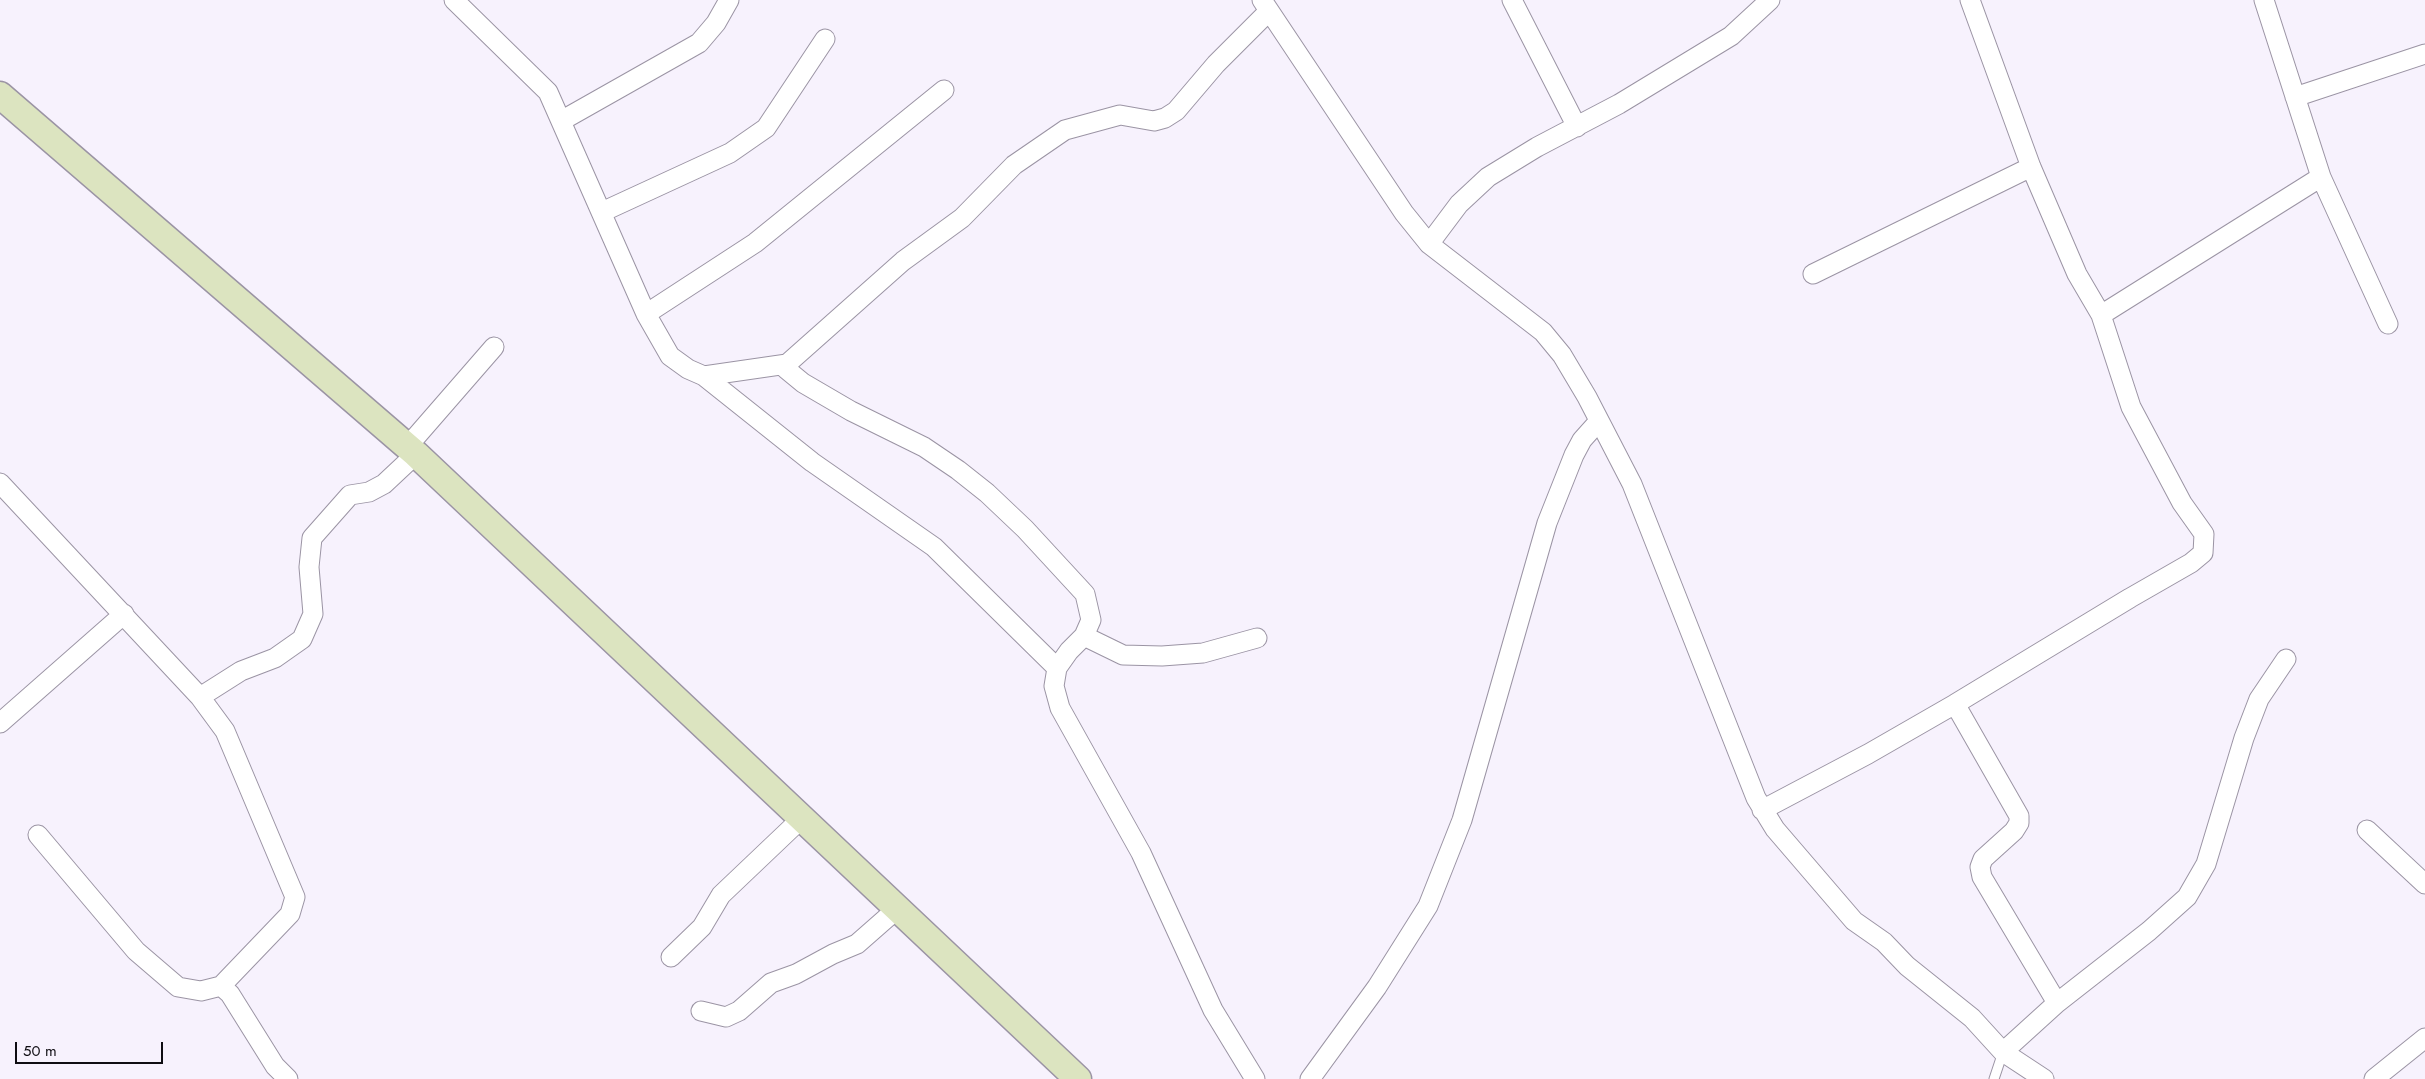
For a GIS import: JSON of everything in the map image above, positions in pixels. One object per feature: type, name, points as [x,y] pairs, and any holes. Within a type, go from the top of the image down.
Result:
[{"type":"main road","points":[[0,95],[411,451],[1078,1079]]},
{"type":"street","points":[[454,0],[548,92],[646,314],[670,356],[688,369],[704,376],[812,462],[934,547],[1057,668]]},
{"type":"street","points":[[561,121],[699,42],[716,23],[729,0]]},
{"type":"street","points":[[1512,0],[1577,127]]},
{"type":"street","points":[[1429,244],[1459,204],[1488,177],[1537,147],[1619,104],[1731,36],[1770,0]]},
{"type":"street","points":[[1762,810],[1868,754],[1955,704],[2130,598],[2191,564],[2203,553],[2204,534],[2182,504],[2131,407],[2101,315],[2077,274],[2031,167],[1970,0]]},
{"type":"street","points":[[2264,0],[2321,176],[2388,324]]},
{"type":"street","points":[[704,376],[787,364],[903,261],[962,218],[1014,165],[1064,130],[1120,115],[1154,121],[1176,112],[1266,6],[1404,213],[1429,244],[1543,332],[1562,355],[1632,484],[1762,810],[1775,829],[1854,920],[1884,942],[1907,966],[1972,1018],[2004,1052],[2044,1079]]},
{"type":"street","points":[[602,212],[730,153],[766,128],[825,39]]},
{"type":"street","points":[[2295,97],[2425,54]]},
{"type":"street","points":[[646,314],[755,243],[944,90]]},
{"type":"street","points":[[1813,274],[2031,167]]},
{"type":"street","points":[[2101,315],[2321,176]]},
{"type":"street","points":[[200,697],[241,671],[276,658],[302,639],[313,614],[309,567],[312,538],[350,495],[369,492],[384,484],[494,347]]},
{"type":"street","points":[[787,364],[786,370],[791,375],[850,411],[924,447],[987,494],[1025,529],[1085,594],[1091,620],[1084,636],[1057,668],[1054,686],[1060,708],[1140,853],[1213,1010],[1255,1079]]},
{"type":"street","points":[[1310,1079],[1377,987],[1428,906],[1462,820],[1547,523],[1574,455],[1582,440],[1599,421]]},
{"type":"street","points":[[0,483],[200,697],[225,731],[295,896],[290,914],[222,986],[201,991],[178,987],[136,951],[38,835]]},
{"type":"street","points":[[0,723],[124,614]]},
{"type":"street","points":[[1084,636],[1123,655],[1162,656],[1203,653],[1257,638]]},
{"type":"street","points":[[2004,1052],[2057,1004],[2149,931],[2187,897],[2206,864],[2244,738],[2259,699],[2286,659]]},
{"type":"street","points":[[1955,704],[2019,816],[2019,823],[2014,831],[1983,859],[1980,867],[1982,877],[2057,1004]]},
{"type":"street","points":[[671,957],[702,927],[721,895],[802,818]]},
{"type":"street","points":[[2367,830],[2425,884]]},
{"type":"street","points":[[701,1011],[726,1017],[739,1011],[771,983],[796,974],[833,954],[857,944],[898,908]]},
{"type":"street","points":[[222,986],[230,994],[275,1066],[288,1079]]},
{"type":"street","points":[[2374,1079],[2425,1038]]},
{"type":"lane","points":[[1994,1079],[2004,1052]]}]
